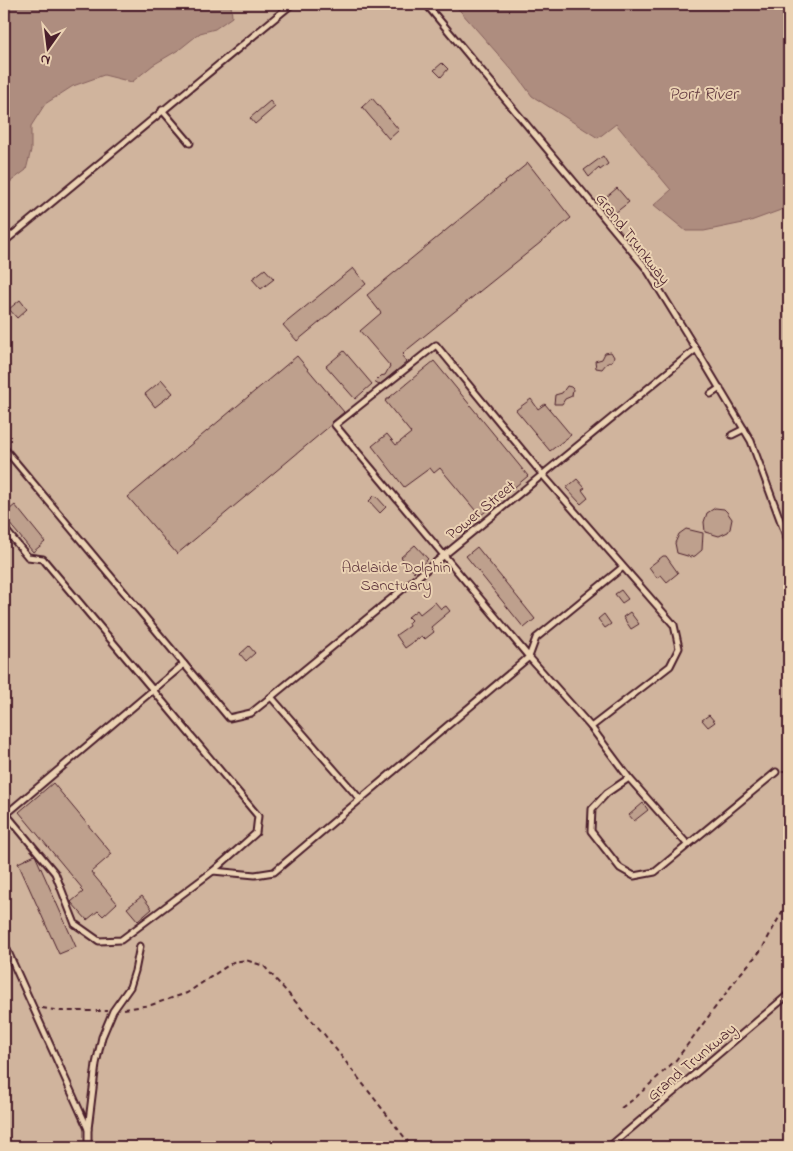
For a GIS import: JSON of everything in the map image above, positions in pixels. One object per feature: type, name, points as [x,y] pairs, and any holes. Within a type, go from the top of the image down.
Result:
[{"type":"lane","points":[[4,242],[292,4]]},
{"type":"lane","name":"Grand Trunkway","points":[[426,4],[646,268],[751,441],[789,544]]},
{"type":"lane","points":[[162,110],[190,143]]},
{"type":"lane","points":[[590,727],[670,666],[679,648],[674,625],[542,474],[436,345],[335,426],[590,727],[629,778],[688,844]]},
{"type":"lane","name":"Power Street","points":[[184,664],[229,718],[251,713],[696,349]]},
{"type":"lane","points":[[711,394],[720,388]]},
{"type":"lane","points":[[732,435],[744,429]]},
{"type":"lane","points":[[4,448],[184,664],[153,690],[5,815],[54,873],[75,924],[99,941],[121,940],[213,871],[256,833],[258,816],[153,690],[43,560],[28,557],[4,528]]},
{"type":"lane","points":[[213,871],[255,875],[274,872],[359,798],[530,656],[536,638],[623,567]]},
{"type":"lane","points":[[271,697],[359,798]]},
{"type":"lane","points":[[629,778],[607,793],[592,809],[591,831],[620,868],[634,876],[655,872],[776,772]]},
{"type":"lane","points":[[4,943],[88,1130]]},
{"type":"lane","points":[[88,1147],[88,1130],[96,1064],[102,1037],[112,1011],[130,988],[140,946]]},
{"type":"lane","name":"Grand Trunkway","points":[[609,1147],[789,994]]},
{"type":"path","points":[[621,1108],[634,1099],[676,1060],[741,973],[762,949],[783,910],[789,891]]},
{"type":"path","points":[[33,1007],[60,1011],[112,1011],[151,1005],[188,993],[232,962],[246,960],[264,966],[324,1034],[412,1147]]},
{"type":"green space","name":"Adelaide Dolphin Sanctuary","points":[[4,4],[789,4],[789,1147],[4,1147]]},
{"type":"water","points":[[4,4],[231,4],[232,17],[215,29],[200,33],[180,49],[153,65],[132,82],[104,75],[73,86],[45,104],[31,126],[31,150],[26,170],[4,185]]},
{"type":"water","name":"Port River","points":[[454,4],[789,4],[789,207],[748,222],[704,231],[686,231],[654,205],[671,190],[616,124],[598,138],[532,96],[518,77]]},
{"type":"building","points":[[442,63],[448,69],[441,77],[434,70]]},
{"type":"building","points":[[372,98],[399,130],[389,139],[362,107]]},
{"type":"building","points":[[270,101],[275,107],[255,124],[250,118]]},
{"type":"building","points":[[603,156],[608,164],[600,170],[599,168],[589,177],[584,170]]},
{"type":"building","points":[[528,163],[571,218],[403,353],[402,356],[407,362],[379,385],[374,382],[380,376],[385,375],[390,366],[360,331],[381,313],[367,295]]},
{"type":"building","points":[[617,188],[629,202],[615,213],[604,199]]},
{"type":"building","points":[[353,268],[366,284],[297,341],[283,325]]},
{"type":"building","points":[[265,269],[274,279],[261,289],[252,279]]},
{"type":"building","points":[[20,300],[27,309],[17,318],[9,309]]},
{"type":"building","points":[[344,351],[372,384],[355,399],[326,366]]},
{"type":"building","points":[[611,352],[614,357],[612,361],[602,369],[596,368],[595,361],[602,359],[605,353]]},
{"type":"building","points":[[297,356],[344,412],[177,554],[128,497]]},
{"type":"building","points":[[434,361],[528,476],[480,516],[440,468],[434,473],[430,468],[404,487],[372,446],[387,434],[396,445],[411,433],[385,401]]},
{"type":"building","points":[[162,380],[173,393],[155,407],[145,394]]},
{"type":"building","points":[[567,386],[573,389],[572,396],[565,399],[562,404],[554,404],[555,395],[562,393]]},
{"type":"building","points":[[531,399],[538,409],[545,404],[571,435],[550,451],[516,410]]},
{"type":"building","points":[[577,479],[585,488],[582,490],[588,498],[581,504],[566,488]]},
{"type":"building","points":[[375,495],[386,507],[380,513],[369,501]]},
{"type":"building","points":[[15,505],[45,542],[33,552],[4,517],[4,514]]},
{"type":"building","points":[[715,508],[724,509],[732,519],[728,532],[719,536],[705,532],[704,522],[707,513]]},
{"type":"building","points":[[686,529],[703,533],[702,550],[695,556],[691,557],[677,553],[675,543],[679,534]]},
{"type":"building","points":[[415,545],[428,559],[414,572],[401,557]]},
{"type":"building","points":[[477,547],[535,619],[524,628],[466,556]]},
{"type":"building","points":[[663,556],[666,556],[678,573],[667,582],[661,575],[657,578],[649,567]]},
{"type":"building","points":[[621,590],[628,599],[622,603],[615,594]]},
{"type":"building","points":[[435,602],[441,609],[446,606],[450,611],[431,627],[434,632],[425,639],[422,636],[405,648],[396,635],[409,626],[408,623],[411,620],[408,617],[417,610],[420,614]]},
{"type":"building","points":[[630,612],[639,624],[631,629],[623,617]]},
{"type":"building","points":[[604,614],[611,624],[605,628],[598,619]]},
{"type":"building","points":[[249,646],[255,653],[246,661],[240,654]]},
{"type":"building","points":[[709,715],[715,722],[708,727],[702,720]]},
{"type":"building","points":[[53,783],[112,854],[91,872],[117,903],[103,916],[98,911],[87,920],[71,902],[83,892],[80,889],[82,888],[19,812]]},
{"type":"building","points":[[643,803],[648,810],[634,821],[629,815]]},
{"type":"building","points":[[35,855],[76,947],[59,954],[18,863]]},
{"type":"building","points":[[142,896],[152,909],[138,921],[127,908]]}]
